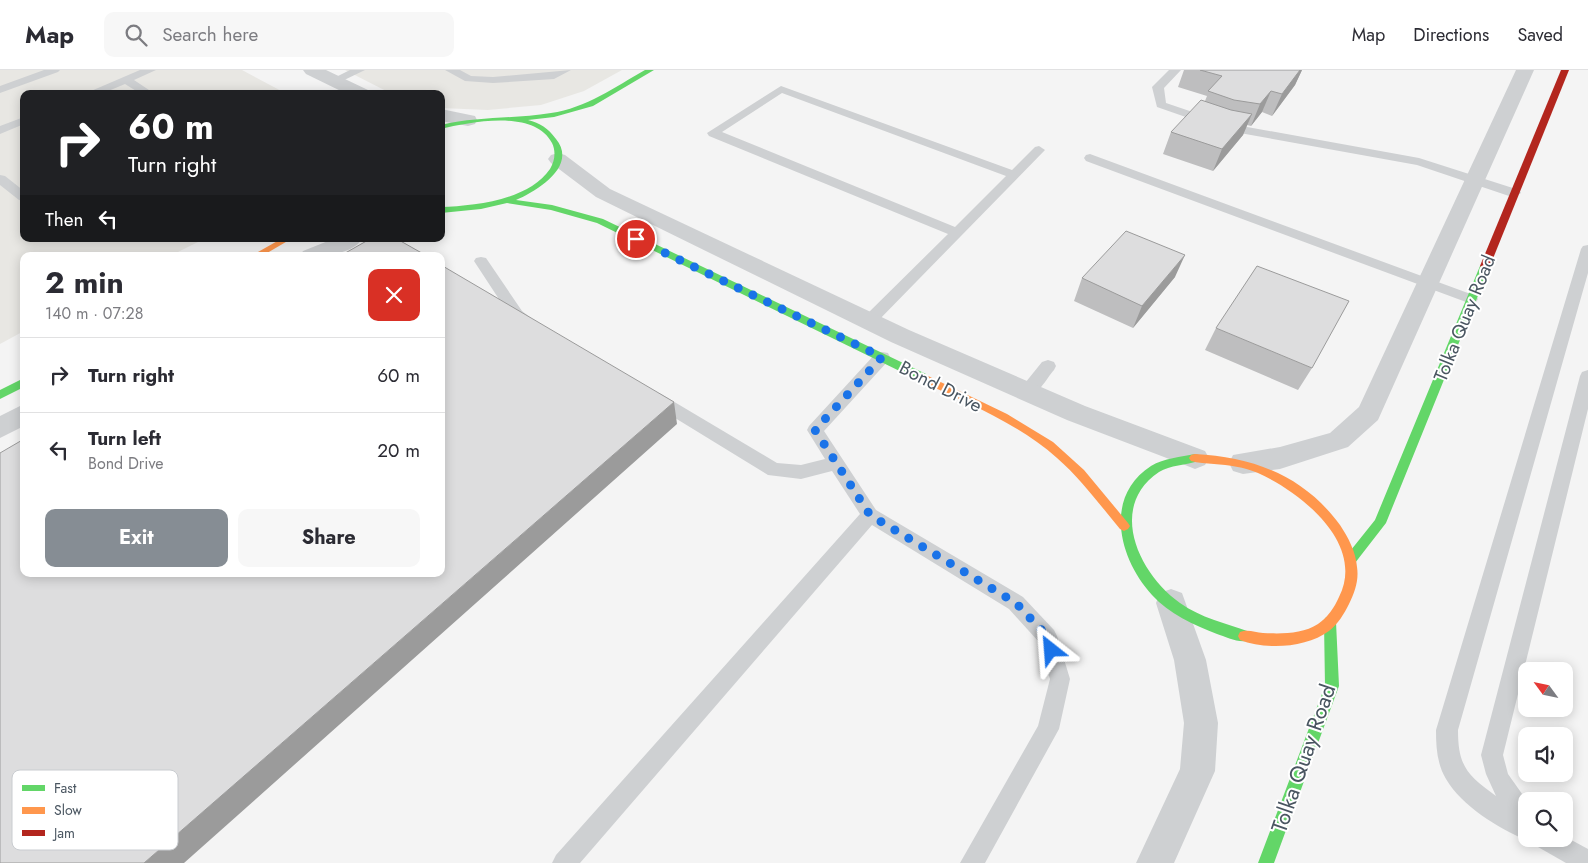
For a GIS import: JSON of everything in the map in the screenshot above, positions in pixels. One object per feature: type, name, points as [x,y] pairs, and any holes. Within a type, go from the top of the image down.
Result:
[{"type":"street","points":[[312,70],[353,90]]},
{"type":"street","points":[[514,120],[554,115],[590,104],[650,70]]},
{"type":"street","points":[[1243,463],[1280,458],[1338,440],[1369,413],[1525,70]]},
{"type":"street","name":"Tolka Quay Road","points":[[1351,559],[1380,522],[1565,70]]},
{"type":"street","points":[[445,116],[468,120]]},
{"type":"street","points":[[445,126],[486,118],[514,120],[536,126],[547,132],[554,140],[558,149],[558,159],[550,175],[538,185],[508,201],[477,208],[445,210]]},
{"type":"street","name":"Bond Drive","points":[[558,159],[603,193],[869,321],[1076,413],[1196,458]]},
{"type":"street","name":"Bond Drive","points":[[508,201],[552,208],[600,221],[1009,420],[1050,446],[1089,482],[1124,526]]},
{"type":"street","points":[[263,252],[282,242]]},
{"type":"street","points":[[320,252],[344,242]]},
{"type":"street","points":[[0,395],[20,384]]},
{"type":"street","points":[[0,428],[20,416]]},
{"type":"street","points":[[1196,458],[1243,463],[1272,475],[1302,493],[1327,516],[1351,559],[1354,577],[1347,600],[1330,622],[1305,636],[1273,640],[1238,636],[1202,623],[1171,603],[1143,574],[1129,546],[1124,526],[1124,514],[1134,489],[1150,472],[1174,462],[1196,458]]},
{"type":"street","points":[[1155,863],[1197,771],[1201,723],[1190,660],[1171,603]]},
{"type":"street","name":"Tolka Quay Road","points":[[1266,863],[1332,686],[1330,622]]},
{"type":"lane","points":[[0,90],[54,70]]},
{"type":"lane","points":[[100,90],[150,70]]},
{"type":"lane","points":[[334,81],[359,70]]},
{"type":"lane","points":[[451,70],[469,79],[493,80],[554,76],[565,70]]},
{"type":"lane","points":[[1175,70],[1158,87],[1161,105],[1223,126],[1419,162],[1514,193]]},
{"type":"lane","points":[[126,80],[142,90]]},
{"type":"lane","points":[[956,233],[713,134],[781,89],[1014,175]]},
{"type":"lane","points":[[0,130],[20,122]]},
{"type":"lane","points":[[869,321],[1039,150]]},
{"type":"lane","points":[[1090,158],[1471,299]]},
{"type":"lane","points":[[0,179],[20,193]]},
{"type":"lane","points":[[1518,823],[1475,795],[1454,771],[1447,749],[1447,730],[1588,249]]},
{"type":"lane","points":[[481,261],[518,315],[542,330]]},
{"type":"lane","points":[[882,357],[815,430],[870,515],[1016,603],[1047,636],[1060,679],[1048,729],[972,863]]},
{"type":"lane","points":[[1027,392],[1048,366]]},
{"type":"lane","points":[[1518,808],[1508,797],[1496,775],[1492,755],[1588,376]]},
{"type":"lane","points":[[642,390],[774,470],[801,472],[836,463]]},
{"type":"lane","points":[[564,863],[870,515]]},
{"type":"lane","points":[[1561,847],[1588,862]]},
{"type":"shaded area","points":[[0,70],[242,70],[280,90],[20,90],[20,242],[198,242],[178,252],[20,252],[20,333],[0,344]]},
{"type":"shaded area","points":[[345,70],[622,70],[584,91],[541,105],[488,110],[445,108],[445,90],[384,90]]},
{"type":"building","points":[[1200,70],[1300,70],[1282,94],[1271,91],[1260,104],[1234,100],[1208,91],[1222,76]]},
{"type":"building","points":[[1201,100],[1231,110],[1252,114],[1222,149],[1171,132]]},
{"type":"building","points":[[1126,231],[1185,255],[1142,306],[1082,278]]},
{"type":"building","points":[[365,242],[402,242],[420,252],[347,252]]},
{"type":"building","points":[[1257,266],[1349,301],[1312,368],[1216,328]]},
{"type":"building","points":[[445,267],[674,402],[178,833],[178,770],[12,770],[12,850],[159,850],[144,863],[0,863],[0,453],[20,441],[20,577],[445,577]]},
{"type":"traffic: fast","points":[[518,119],[554,115],[590,104],[650,70]]},
{"type":"traffic: fast","points":[[445,126],[485,119],[519,120],[534,124],[546,131],[558,149],[555,167],[548,176],[519,196],[481,207],[445,210]]},
{"type":"traffic: fast","points":[[508,201],[552,208],[600,221],[922,377]]},
{"type":"traffic: fast","points":[[1351,559],[1380,523],[1485,266]]},
{"type":"traffic: fast","points":[[0,395],[20,384]]},
{"type":"traffic: fast","points":[[1195,458],[1170,463],[1155,469],[1140,481],[1131,496],[1126,512],[1126,529],[1130,546],[1146,579],[1157,592],[1176,608],[1209,625],[1245,636]]},
{"type":"traffic: fast","points":[[1266,863],[1332,686],[1330,622]]},
{"type":"traffic: slow","points":[[263,252],[282,242]]},
{"type":"traffic: slow","points":[[922,377],[1003,417],[1049,445],[1080,473],[1124,526]]},
{"type":"traffic: slow","points":[[1195,458],[1244,464],[1260,469],[1291,485],[1318,507],[1330,520],[1347,549],[1351,562],[1352,575],[1347,595],[1336,616],[1323,627],[1313,633],[1291,638],[1267,639],[1245,636]]},
{"type":"traffic: jam","points":[[1485,266],[1565,70]]},
{"type":"route","points":[[636,239],[882,357],[845,395],[815,430],[870,515],[1016,603],[1047,636],[1051,650]]}]
